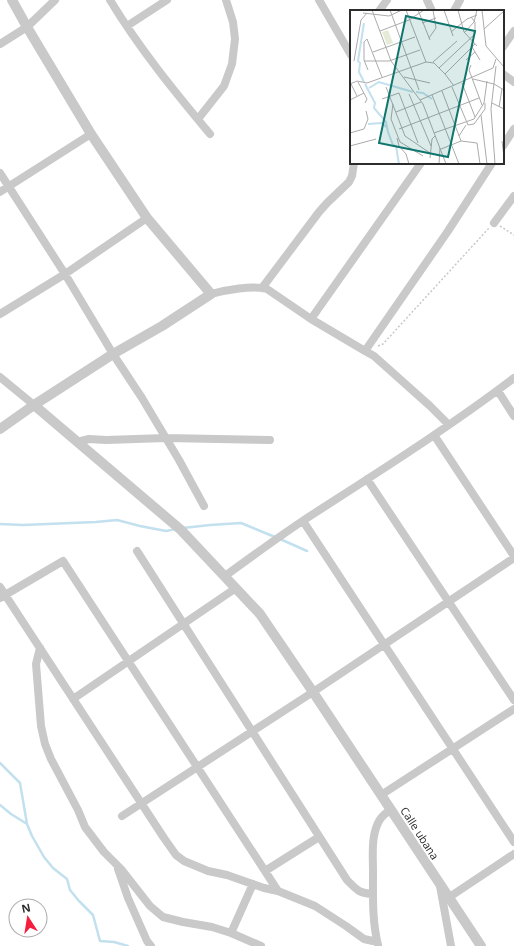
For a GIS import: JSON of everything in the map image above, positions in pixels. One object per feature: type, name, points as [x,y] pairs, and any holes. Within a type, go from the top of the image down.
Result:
[{"type":"street","points":[[12,0],[91,134],[147,218],[211,294]]},
{"type":"street","points":[[0,44],[27,27],[55,0]]},
{"type":"street","points":[[110,0],[146,54],[210,134]]},
{"type":"street","points":[[127,26],[167,0]]},
{"type":"street","points":[[198,120],[224,86],[232,64],[235,39],[233,22],[226,0]]},
{"type":"street","points":[[319,0],[349,49]]},
{"type":"street","points":[[380,10],[387,0]]},
{"type":"street","points":[[427,0],[432,10]]},
{"type":"street","points":[[455,10],[460,0]]},
{"type":"street","points":[[504,46],[514,32]]},
{"type":"street","points":[[504,75],[514,82]]},
{"type":"street","points":[[504,144],[514,129]]},
{"type":"street","points":[[0,192],[91,134]]},
{"type":"street","points":[[262,288],[319,212],[349,182],[352,176],[354,164]]},
{"type":"street","points":[[311,319],[420,164]]},
{"type":"street","points":[[365,351],[448,231],[491,164]]},
{"type":"street","points":[[0,173],[65,274],[112,354],[142,398],[179,460],[204,506]]},
{"type":"street","points":[[494,223],[514,196]]},
{"type":"street","points":[[0,314],[65,274],[147,218]]},
{"type":"street","points":[[0,429],[112,354],[162,326],[211,294],[225,290],[262,288],[374,356],[449,425]]},
{"type":"street","points":[[0,377],[34,405]]},
{"type":"street","points":[[224,576],[303,521],[449,425],[514,378]]},
{"type":"street","points":[[498,391],[514,416]]},
{"type":"street","name":"Calle ubana","points":[[34,405],[181,530],[260,614],[481,946]]},
{"type":"street","points":[[122,816],[313,692],[514,557],[434,435]]},
{"type":"street","points":[[77,442],[89,439],[106,440],[166,438],[270,440]]},
{"type":"street","points":[[367,479],[514,700]]},
{"type":"street","points":[[303,521],[514,842]]},
{"type":"street","points":[[137,551],[347,880],[358,891],[373,894]]},
{"type":"street","points":[[3,596],[63,561],[278,891]]},
{"type":"street","points":[[0,587],[3,596],[40,648],[141,804],[176,855],[184,861],[208,870],[278,891],[315,906],[364,939],[377,943],[373,894],[373,840],[378,823],[382,816],[390,810]]},
{"type":"street","points":[[73,699],[236,588]]},
{"type":"street","points":[[40,648],[36,664],[41,726],[45,744],[51,759],[78,810],[85,828],[150,906],[163,917],[212,927],[232,933],[261,946]]},
{"type":"street","points":[[380,795],[514,709]]},
{"type":"street","points":[[265,871],[319,837]]},
{"type":"street","points":[[448,898],[514,854]]},
{"type":"street","points":[[116,864],[128,898],[147,941],[151,946]]},
{"type":"street","points":[[232,933],[253,884]]},
{"type":"street","points":[[440,885],[451,946]]},
{"type":"path","points":[[365,351],[383,344],[494,223],[514,234]]},
{"type":"waterway","points":[[0,524],[23,525],[117,520],[166,531],[176,529]]},
{"type":"waterway","points":[[183,528],[241,523],[275,537]]},
{"type":"waterway","points":[[280,539],[307,551]]},
{"type":"waterway","points":[[0,763],[20,783],[27,824],[32,836],[44,857],[53,868],[67,879],[70,890],[93,915],[100,941],[114,942],[128,946]]},
{"type":"waterway","points":[[0,805],[27,824]]}]
